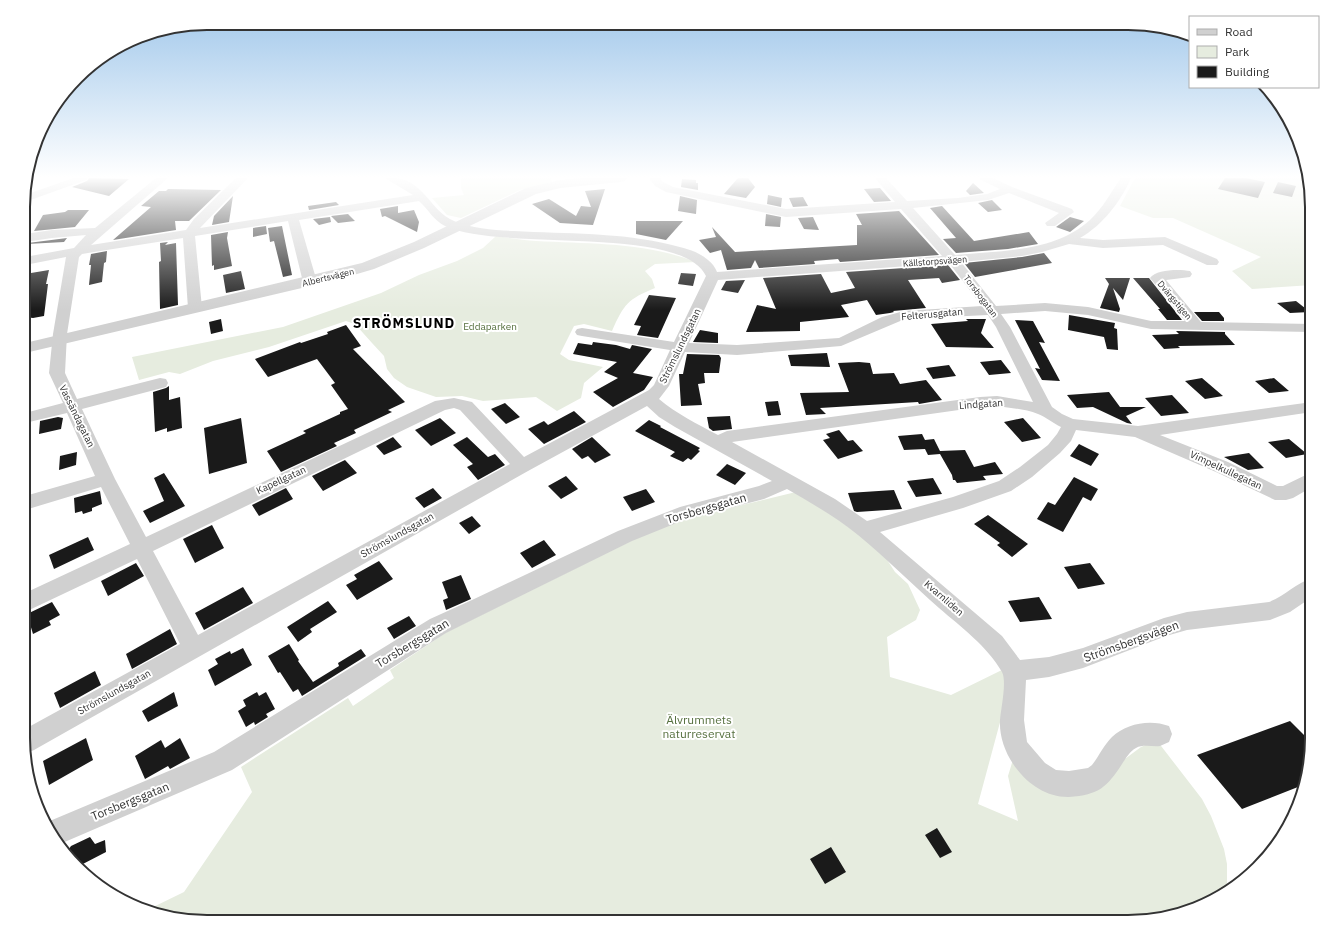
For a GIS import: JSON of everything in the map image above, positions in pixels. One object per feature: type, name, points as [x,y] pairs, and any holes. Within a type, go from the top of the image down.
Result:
[{"type":"street","name":"Vassändagatan","points":[[109,222],[76,252],[71,263],[57,372],[106,479],[193,648]]},
{"type":"street","points":[[194,308],[189,234],[198,222]]},
{"type":"street","points":[[30,260],[266,222]]},
{"type":"street","points":[[294,222],[310,282]]},
{"type":"street","points":[[449,222],[458,226],[486,232],[622,240],[645,243],[679,251],[698,259],[708,266],[713,276]]},
{"type":"street","name":"Albertsvägen","points":[[30,347],[310,282],[368,266],[419,246],[466,222]]},
{"type":"street","name":"Torsbogatan","points":[[920,222],[953,260],[1003,327],[1045,410]]},
{"type":"street","name":"Källstorpsvägen","points":[[713,276],[953,260],[1012,254],[1056,245],[1070,240],[1095,222]]},
{"type":"street","points":[[30,237],[98,231]]},
{"type":"street","points":[[1070,240],[1103,244],[1165,241],[1177,245],[1212,262]]},
{"type":"street","name":"Dvärgstigen","points":[[1185,274],[1170,274],[1157,278],[1197,326]]},
{"type":"street","name":"Strömslundsgatan","points":[[30,742],[193,648],[648,398],[661,386],[713,276]]},
{"type":"street","name":"Felterusgatan","points":[[582,332],[680,347],[737,350],[841,342],[894,317],[1029,307],[1075,309],[1150,325],[1305,328]]},
{"type":"street","name":"Felterusgatan","points":[[1264,327],[1284,321],[1305,320]]},
{"type":"street","points":[[30,416],[160,383]]},
{"type":"street","name":"Kvarnliden","points":[[648,398],[665,413],[680,423],[720,443],[828,504],[864,529],[994,643],[1015,671]]},
{"type":"street","name":"Lindgatan","points":[[720,443],[727,438],[980,402],[997,401],[1015,403],[1045,410],[1056,418],[1070,424],[1138,432],[1305,409]]},
{"type":"street","name":"Kapellgatan","points":[[30,600],[441,405],[454,402],[466,406],[522,466]]},
{"type":"street","points":[[864,529],[956,503],[1005,486],[1054,450],[1066,437],[1070,424]]},
{"type":"street","name":"Vimpelkullegatan","points":[[1138,432],[1222,467],[1275,493],[1286,493],[1305,482]]},
{"type":"street","points":[[30,501],[106,479]]},
{"type":"street","name":"Torsbergsgatan","points":[[57,832],[223,761],[438,626],[479,606],[625,536],[680,514],[764,492],[780,485],[786,480]]},
{"type":"street","name":"Strömsbergsvägen","points":[[1015,671],[1049,667],[1083,658],[1164,627],[1187,621],[1270,611],[1283,606],[1305,591]]},
{"type":"street","points":[[1015,671],[1015,695],[1012,720],[1013,739],[1018,750],[1036,772],[1053,782],[1069,784],[1093,780],[1101,774],[1120,746],[1128,739],[1140,735],[1160,734]]},
{"type":"green space","points":[[1182,222],[1305,222],[1305,285],[1252,289],[1232,271],[1261,257]]},
{"type":"green space","name":"Eddaparken","points":[[496,236],[521,240],[637,247],[676,255],[696,262],[655,264],[645,271],[652,279],[655,288],[633,299],[624,308],[612,331],[584,324],[574,326],[560,354],[569,360],[603,367],[584,383],[581,398],[557,411],[536,397],[483,401],[462,396],[436,397],[407,387],[394,378],[387,369],[384,356],[355,324],[346,321],[269,347],[213,361],[180,374],[169,372],[139,380],[132,357],[283,327],[381,293],[419,275],[457,261],[483,248]]},
{"type":"green space","name":"Älvrummets naturreservat","points":[[800,491],[882,552],[895,572],[908,584],[920,610],[916,620],[887,637],[890,677],[951,695],[1006,668],[1006,700],[978,804],[1018,821],[1008,776],[1015,753],[1043,781],[1114,767],[1141,747],[1158,742],[1202,799],[1211,816],[1224,849],[1227,864],[1227,885],[1206,897],[1185,906],[1163,912],[1140,915],[195,915],[172,912],[153,907],[184,892],[252,792],[241,767],[348,698],[353,706],[394,678],[390,670],[447,632],[633,540],[676,521]]},
{"type":"building","points":[[39,222],[79,222],[75,227],[34,231]]},
{"type":"building","points":[[134,222],[175,222],[176,230],[113,240]]},
{"type":"building","points":[[213,222],[228,222],[212,225]]},
{"type":"building","points":[[316,222],[331,222],[319,225]]},
{"type":"building","points":[[397,222],[419,222],[417,232]]},
{"type":"building","points":[[559,222],[594,222],[593,225]]},
{"type":"building","points":[[636,222],[682,222],[666,240],[636,234]]},
{"type":"building","points":[[765,222],[780,222],[780,227],[765,226]]},
{"type":"building","points":[[800,222],[815,222],[819,230],[804,229]]},
{"type":"building","points":[[860,222],[909,222],[939,255],[840,262],[838,259],[814,261],[815,264],[759,268],[755,260],[751,268],[727,270],[721,250],[710,253],[699,240],[716,237],[712,227],[735,252],[857,245],[857,225],[862,225]]},
{"type":"building","points":[[942,222],[957,222],[974,241],[1029,232],[1038,244],[1008,249],[956,253],[943,239],[956,238]]},
{"type":"building","points":[[1063,222],[1083,222],[1070,232],[1056,227]]},
{"type":"building","points":[[266,226],[267,234],[253,237],[253,228]]},
{"type":"building","points":[[282,226],[292,275],[283,277],[274,241],[270,242],[268,228]]},
{"type":"building","points":[[228,232],[227,238],[232,266],[214,270],[214,265],[212,266],[211,235]]},
{"type":"building","points":[[67,238],[64,242],[30,243]]},
{"type":"building","points":[[168,242],[165,245],[176,243],[178,305],[160,309],[160,243]]},
{"type":"building","points":[[107,251],[102,282],[89,285],[91,265],[89,265],[91,254]]},
{"type":"building","points":[[1044,253],[1052,263],[975,277],[964,263],[1022,257]]},
{"type":"building","points":[[948,265],[960,280],[942,283],[939,278],[908,280],[926,308],[893,311],[894,312],[876,315],[867,300],[841,305],[849,317],[800,322],[800,331],[746,332],[757,305],[776,309],[763,278],[821,274],[831,293],[855,288],[846,272]]},
{"type":"building","points":[[49,270],[46,284],[48,284],[44,316],[30,318],[30,273]]},
{"type":"building","points":[[241,271],[245,289],[226,293],[223,275]]},
{"type":"building","points":[[681,273],[696,274],[693,286],[678,284]]},
{"type":"building","points":[[1105,278],[1130,278],[1123,300],[1113,288],[1120,309],[1119,312],[1100,308],[1109,284]]},
{"type":"building","points":[[1133,278],[1149,278],[1182,320],[1167,320],[1158,309],[1160,309]]},
{"type":"building","points":[[745,280],[738,293],[721,290],[726,281]]},
{"type":"building","points":[[649,295],[676,298],[658,338],[637,335],[641,326],[634,325]]},
{"type":"building","points":[[1296,301],[1305,308],[1305,312],[1290,313],[1277,303]]},
{"type":"building","points":[[1194,312],[1219,312],[1224,318],[1224,321],[1202,321]]},
{"type":"building","points":[[1069,315],[1115,323],[1114,328],[1117,329],[1118,350],[1107,349],[1104,337],[1068,330]]},
{"type":"building","points":[[221,319],[223,331],[211,334],[209,322]]},
{"type":"building","points":[[966,319],[986,319],[981,333],[994,348],[946,347],[931,324],[968,321]]},
{"type":"building","points":[[1015,320],[1033,321],[1045,343],[1039,342],[1060,381],[1042,380],[1035,368],[1040,369]]},
{"type":"building","points":[[346,325],[361,346],[353,349],[405,402],[388,410],[392,412],[354,430],[356,433],[334,443],[337,446],[281,472],[267,451],[306,433],[303,431],[348,409],[331,385],[335,383],[317,359],[268,377],[255,359],[300,342],[301,343],[328,334],[327,332]]},
{"type":"building","points":[[700,330],[718,333],[718,343],[693,342]]},
{"type":"building","points":[[1176,331],[1225,332],[1225,334],[1235,345],[1178,346],[1180,348],[1164,349],[1152,335],[1179,334]]},
{"type":"building","points":[[593,342],[616,345],[630,349],[632,345],[652,349],[633,373],[653,377],[644,390],[613,407],[593,392],[618,378],[604,372],[617,362],[573,354],[578,343],[592,345]]},
{"type":"building","points":[[827,353],[830,367],[791,366],[788,355]]},
{"type":"building","points":[[687,354],[719,355],[721,358],[719,373],[704,373],[705,383],[698,384],[702,405],[681,406],[679,374],[683,374]]},
{"type":"building","points":[[1001,360],[1011,373],[989,375],[980,362]]},
{"type":"building","points":[[838,363],[870,363],[873,374],[894,373],[900,384],[926,380],[942,400],[919,404],[918,402],[820,408],[826,414],[806,415],[800,393],[849,392]]},
{"type":"building","points":[[949,365],[956,376],[933,379],[926,368]]},
{"type":"building","points":[[1202,378],[1223,396],[1205,399],[1185,381]]},
{"type":"building","points":[[1274,378],[1289,391],[1269,393],[1255,381]]},
{"type":"building","points":[[169,386],[169,400],[180,397],[182,428],[167,432],[167,428],[155,432],[153,392]]},
{"type":"building","points":[[1109,392],[1120,407],[1146,407],[1126,416],[1132,424],[1093,407],[1077,408],[1067,395]]},
{"type":"building","points":[[1172,395],[1189,413],[1161,416],[1145,398]]},
{"type":"building","points":[[778,401],[781,415],[768,416],[765,402]]},
{"type":"building","points":[[505,403],[520,417],[506,424],[491,409]]},
{"type":"building","points":[[574,411],[586,422],[544,444],[528,429],[544,421],[548,425]]},
{"type":"building","points":[[730,416],[732,429],[713,431],[709,428],[707,417]]},
{"type":"building","points":[[58,417],[63,418],[61,429],[39,434],[40,421]]},
{"type":"building","points":[[241,418],[247,463],[209,474],[204,428]]},
{"type":"building","points":[[440,418],[456,433],[431,446],[415,430]]},
{"type":"building","points":[[1023,418],[1041,438],[1022,442],[1004,422]]},
{"type":"building","points":[[649,420],[700,448],[698,450],[700,451],[691,460],[688,458],[683,462],[670,456],[675,452],[635,431]]},
{"type":"building","points":[[839,430],[848,441],[853,440],[863,451],[838,459],[823,440],[830,438],[826,434]]},
{"type":"building","points":[[922,434],[925,440],[934,439],[940,451],[965,450],[974,467],[995,462],[1003,474],[983,476],[986,480],[957,483],[953,480],[952,475],[940,454],[928,455],[925,449],[904,450],[898,436]]},
{"type":"building","points":[[393,437],[402,447],[384,455],[376,446]]},
{"type":"building","points":[[467,437],[488,457],[495,454],[505,465],[478,480],[467,467],[473,464],[453,445]]},
{"type":"building","points":[[592,437],[611,455],[595,463],[588,456],[582,459],[572,449]]},
{"type":"building","points":[[1289,439],[1305,452],[1305,454],[1286,458],[1268,442]]},
{"type":"building","points":[[1079,444],[1099,454],[1091,466],[1070,456]]},
{"type":"building","points":[[77,452],[76,465],[59,470],[60,456]]},
{"type":"building","points":[[1249,453],[1264,468],[1248,470],[1224,457]]},
{"type":"building","points":[[345,460],[357,473],[323,491],[312,476]]},
{"type":"building","points":[[727,464],[746,473],[735,485],[716,475]]},
{"type":"building","points":[[164,473],[185,506],[150,523],[143,511],[164,501],[154,478]]},
{"type":"building","points":[[566,476],[578,489],[561,499],[548,486]]},
{"type":"building","points":[[1074,477],[1098,489],[1091,501],[1083,497],[1063,532],[1037,519],[1048,502],[1055,505]]},
{"type":"building","points":[[933,478],[942,494],[916,497],[907,481]]},
{"type":"building","points":[[286,488],[293,499],[259,516],[252,505]]},
{"type":"building","points":[[433,488],[442,498],[424,508],[415,498]]},
{"type":"building","points":[[646,489],[655,502],[632,511],[623,497]]},
{"type":"building","points":[[894,490],[902,509],[857,512],[854,511],[848,493]]},
{"type":"building","points":[[100,491],[102,504],[92,508],[92,511],[83,514],[82,511],[75,513],[74,498]]},
{"type":"building","points":[[988,515],[1028,544],[1012,557],[997,545],[1000,543],[974,524]]},
{"type":"building","points":[[472,516],[481,526],[469,534],[459,523]]},
{"type":"building","points":[[212,525],[224,548],[195,563],[183,539]]},
{"type":"building","points":[[88,537],[94,550],[54,569],[49,555]]},
{"type":"building","points":[[544,540],[556,555],[532,568],[520,553]]},
{"type":"building","points":[[379,561],[393,579],[357,600],[346,585],[357,579],[354,575]]},
{"type":"building","points":[[136,563],[144,576],[108,596],[101,581]]},
{"type":"building","points":[[1090,563],[1105,584],[1078,589],[1064,567]]},
{"type":"building","points":[[461,575],[471,599],[446,610],[443,600],[448,598],[442,582]]},
{"type":"building","points":[[243,587],[253,603],[204,630],[195,613]]},
{"type":"building","points":[[1039,597],[1052,619],[1020,622],[1008,601]]},
{"type":"building","points":[[328,601],[337,612],[310,629],[312,632],[298,642],[287,627]]},
{"type":"building","points":[[52,602],[60,615],[49,621],[51,625],[33,634],[30,624],[30,613]]},
{"type":"building","points":[[409,616],[416,626],[394,639],[387,628]]},
{"type":"building","points":[[170,629],[177,644],[132,669],[126,654]]},
{"type":"building","points":[[289,644],[299,660],[298,661],[313,682],[339,666],[338,663],[361,649],[366,656],[302,696],[298,689],[293,692],[280,672],[278,673],[268,656]]},
{"type":"building","points":[[243,648],[252,665],[215,686],[208,670],[218,664],[215,659],[230,651],[231,654]]},
{"type":"building","points":[[95,671],[101,685],[60,708],[54,693]]},
{"type":"building","points":[[174,692],[178,706],[148,722],[142,711]]},
{"type":"building","points":[[257,692],[259,696],[266,692],[275,709],[266,714],[268,717],[255,725],[254,722],[246,727],[238,711],[246,706],[243,700]]},
{"type":"building","points":[[1290,721],[1305,736],[1302,773],[1298,787],[1242,809],[1197,755]]},
{"type":"building","points":[[86,738],[93,760],[49,785],[43,761]]},
{"type":"building","points":[[180,738],[190,758],[170,769],[168,766],[145,779],[135,756],[161,740],[165,748]]},
{"type":"building","points":[[937,828],[952,852],[940,858],[925,835]]},
{"type":"building","points":[[90,837],[95,844],[105,840],[106,852],[83,864],[69,849],[71,846]]},
{"type":"building","points":[[831,847],[846,872],[825,884],[810,859]]},
{"type":"district","name":"STRÖMSLUND","points":[[404,323]]}]
